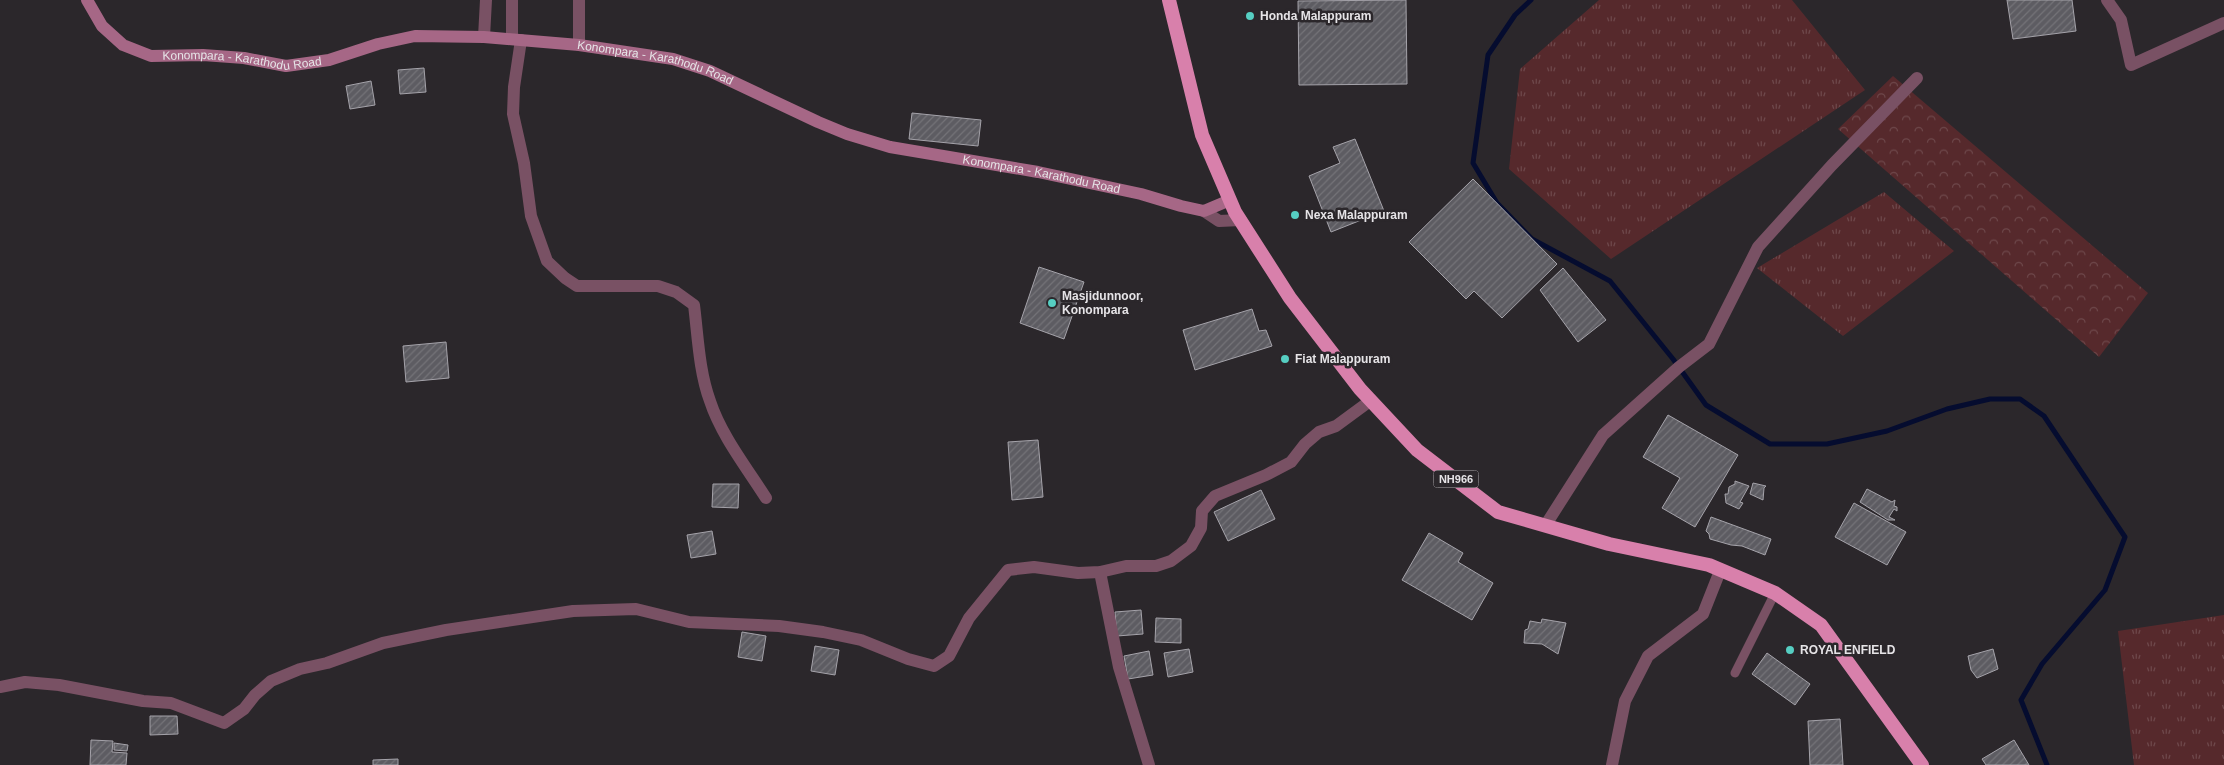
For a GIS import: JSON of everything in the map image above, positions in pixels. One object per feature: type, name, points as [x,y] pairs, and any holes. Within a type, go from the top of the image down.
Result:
[{"type":"highway","name":"NH966","points":[[1169,0],[1202,134],[1230,200],[1241,220],[1290,298],[1370,401],[1417,450],[1498,512],[1609,544],[1708,565],[1775,594],[1821,625],[1922,765]]},
{"type":"main road","name":"Konompara - Karathodu Road","points":[[87,0],[102,26],[123,45],[151,56],[236,57],[286,66],[329,60],[378,44],[414,36],[517,39],[579,45],[674,59],[710,71],[847,134],[890,147],[1073,179],[1204,211]]},
{"type":"main road","points":[[1204,211],[1230,200]]},
{"type":"street","points":[[484,37],[486,0]]},
{"type":"street","points":[[512,0],[517,39],[513,114],[524,163],[531,216],[547,261],[565,278],[577,286],[658,286],[676,292],[694,305],[710,401],[732,447],[766,498]]},
{"type":"street","points":[[579,0],[579,45]]},
{"type":"street","points":[[2107,0],[2121,20],[2131,65],[2224,23]]},
{"type":"street","points":[[1546,526],[1603,435],[1656,387],[1709,344],[1758,247],[1832,164],[1917,78]]},
{"type":"street","points":[[1204,211],[1219,222],[1241,220]]},
{"type":"street","points":[[0,687],[25,682],[69,687],[143,701],[171,703],[224,723],[244,709],[254,695],[272,681],[300,669],[328,663],[383,643],[446,630],[546,614],[620,608],[636,609],[689,622],[779,626],[842,636],[861,640],[908,659],[934,666],[949,656],[969,618],[1008,570],[1034,568],[1078,573],[1100,572],[1126,566],[1156,566],[1171,561],[1191,546],[1201,528],[1202,510],[1215,496],[1266,475],[1291,462],[1305,444],[1319,432],[1336,426],[1370,401]]},
{"type":"street","points":[[1612,765],[1625,701],[1648,656],[1703,614],[1720,571]]},
{"type":"street","points":[[1100,572],[1119,667],[1149,765]]},
{"type":"lane","points":[[1735,673],[1775,594]]},
{"type":"green space","points":[[1599,0],[1792,0],[1865,90],[1611,259],[1509,169],[1520,69]]},
{"type":"green space","points":[[1893,76],[2148,293],[2099,357],[1838,129]]},
{"type":"green space","points":[[1884,192],[1954,251],[1843,336],[1757,268]]},
{"type":"green space","points":[[2224,615],[2224,765],[2134,765],[2118,631]]},
{"type":"building","points":[[1406,0],[1407,84],[1299,85],[1298,1]]},
{"type":"building","points":[[2007,0],[2072,0],[2076,31],[2013,39]]},
{"type":"building","points":[[424,68],[426,92],[400,94],[398,70]]},
{"type":"building","points":[[371,81],[375,105],[350,109],[346,86]]},
{"type":"building","points":[[912,113],[981,120],[978,146],[909,139]]},
{"type":"building","points":[[1355,139],[1384,211],[1331,232],[1309,176],[1340,163],[1333,147]]},
{"type":"building","points":[[1473,179],[1557,264],[1502,318],[1474,291],[1466,299],[1409,242]]},
{"type":"building","name":"Masjidunnoor, Konompara","points":[[1039,267],[1084,282],[1064,339],[1020,323]]},
{"type":"building","points":[[1563,268],[1606,320],[1578,342],[1540,290]]},
{"type":"building","points":[[1252,309],[1259,331],[1266,330],[1272,346],[1195,370],[1183,330]]},
{"type":"building","points":[[446,342],[449,378],[406,382],[403,346]]},
{"type":"building","points":[[1668,415],[1738,455],[1695,527],[1662,508],[1680,478],[1643,457]]},
{"type":"building","points":[[1038,440],[1043,497],[1012,500],[1008,442]]},
{"type":"building","points":[[1735,481],[1749,486],[1740,502],[1743,503],[1739,509],[1726,503],[1725,494],[1728,494],[1729,487],[1735,484]]},
{"type":"building","points":[[1753,483],[1766,486],[1764,488],[1763,500],[1750,494]]},
{"type":"building","points":[[713,484],[739,484],[738,508],[712,507]]},
{"type":"building","points":[[1867,489],[1892,502],[1895,500],[1894,506],[1897,507],[1897,511],[1894,509],[1889,517],[1895,520],[1888,520],[1860,502]]},
{"type":"building","points":[[1261,490],[1275,519],[1228,541],[1214,512]]},
{"type":"building","points":[[1854,503],[1906,532],[1887,565],[1835,537]]},
{"type":"building","points":[[1711,517],[1771,539],[1765,555],[1742,546],[1710,539],[1706,531]]},
{"type":"building","points":[[712,531],[716,554],[691,558],[687,535]]},
{"type":"building","points":[[1429,533],[1463,553],[1458,562],[1493,583],[1472,620],[1402,580]]},
{"type":"building","points":[[1141,610],[1143,634],[1117,636],[1115,612]]},
{"type":"building","points":[[1156,618],[1181,619],[1181,643],[1155,642]]},
{"type":"building","points":[[1542,619],[1566,623],[1558,654],[1542,644],[1524,643],[1525,630],[1528,629],[1530,621],[1541,623]]},
{"type":"building","points":[[742,632],[766,636],[762,661],[738,657]]},
{"type":"building","points":[[815,646],[839,650],[835,675],[811,671]]},
{"type":"building","points":[[1189,649],[1193,672],[1168,677],[1164,653]]},
{"type":"building","points":[[1993,649],[1998,669],[1977,678],[1971,670],[1968,656]]},
{"type":"building","points":[[1149,651],[1153,675],[1128,679],[1124,656]]},
{"type":"building","points":[[1767,653],[1810,684],[1795,705],[1752,674]]},
{"type":"building","points":[[150,716],[177,716],[178,734],[150,735]]},
{"type":"building","points":[[1840,719],[1843,765],[1810,765],[1808,721]]},
{"type":"building","points":[[91,740],[113,741],[112,752],[127,753],[126,765],[90,765]]},
{"type":"building","points":[[2014,740],[2029,765],[1986,765],[1982,759]]},
{"type":"building","points":[[114,743],[128,745],[127,751],[114,750]]},
{"type":"building","points":[[398,759],[398,765],[373,765],[373,760]]},
{"type":"waterway","points":[[1531,0],[1515,15],[1488,55],[1473,163],[1497,203],[1532,239],[1610,281],[1673,359],[1706,405],[1770,444],[1827,444],[1887,431],[1947,409],[1990,399],[2020,399],[2044,416],[2125,537],[2105,590],[2042,664],[2021,700],[2047,765]]},
{"type":"place","name":"Honda Malappuram","points":[[1250,16]]},
{"type":"place","name":"Nexa Malappuram","points":[[1295,215]]},
{"type":"place","name":"Masjidunnoor, Konompara","points":[[1052,303]]},
{"type":"place","name":"Fiat Malappuram","points":[[1285,359]]},
{"type":"place","name":"ROYAL ENFIELD","points":[[1790,650]]}]
